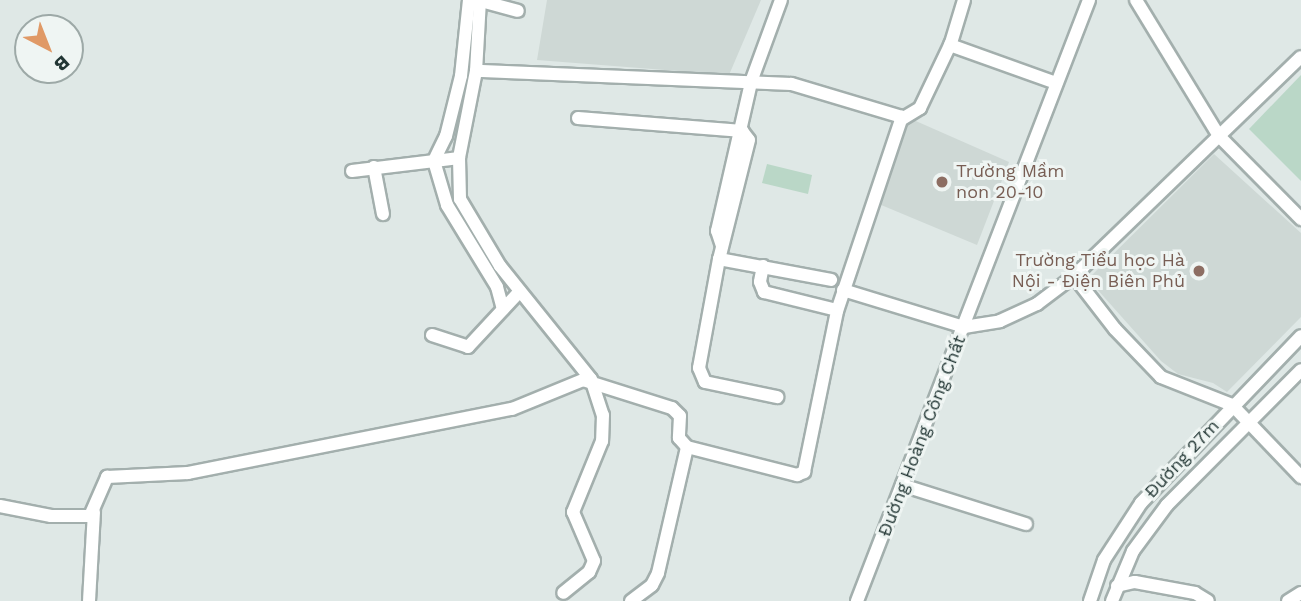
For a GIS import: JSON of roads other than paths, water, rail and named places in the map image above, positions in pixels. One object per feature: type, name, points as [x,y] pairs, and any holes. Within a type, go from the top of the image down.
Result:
[{"type":"street","points":[[476,0],[518,11]]},
{"type":"street","points":[[476,0],[476,71],[457,182],[467,215],[520,291],[593,383],[603,415],[601,442],[573,512],[594,561],[589,572],[563,593]]},
{"type":"street","points":[[476,0],[446,136],[434,161],[447,205],[497,287],[503,309]]},
{"type":"street","points":[[777,397],[705,382],[700,376],[720,253],[717,231],[742,131],[751,82],[781,0]]},
{"type":"street","points":[[89,601],[94,512],[107,477],[188,472],[512,409],[541,401],[583,380],[677,411],[679,438],[687,447],[797,475],[804,472],[837,310],[902,119],[919,108],[950,45],[964,0]]},
{"type":"street","points":[[844,290],[964,327],[1089,0]]},
{"type":"street","points":[[1136,0],[1219,136],[1301,219]]},
{"type":"street","points":[[950,45],[1056,83]]},
{"type":"street","name":"Đường Hoàng Công Chất","points":[[857,601],[964,327],[1000,321],[1037,304],[1074,276],[1301,57]]},
{"type":"street","points":[[476,71],[791,84],[902,119]]},
{"type":"street","points":[[578,118],[742,131]]},
{"type":"street","points":[[352,171],[459,158]]},
{"type":"street","points":[[374,167],[383,214]]},
{"type":"street","points":[[720,253],[763,266],[831,279]]},
{"type":"street","points":[[763,266],[760,282],[764,292],[837,310]]},
{"type":"street","points":[[1074,276],[1115,330],[1161,377],[1232,405],[1301,477]]},
{"type":"street","points":[[432,335],[468,346],[520,291]]},
{"type":"street","name":"Đường 27m","points":[[1090,601],[1104,559],[1141,503],[1301,336]]},
{"type":"street","points":[[1284,353],[1301,369]]},
{"type":"street","name":"Đường 27m","points":[[1112,601],[1117,586],[1147,530],[1301,369]]},
{"type":"street","points":[[631,601],[652,584],[658,573],[687,447]]},
{"type":"street","points":[[902,485],[1026,524]]},
{"type":"street","points":[[0,506],[62,517],[90,516],[94,512]]},
{"type":"street","points":[[1117,586],[1135,582],[1195,593],[1209,601]]},
{"type":"street","points":[[1289,601],[1301,593]]},
{"type":"place","name":"Trường Mầm non 20-10","points":[[942,182]]},
{"type":"place","name":"Trường Tiểu học Hà Nội - Điện Biên Phủ","points":[[1199,271]]}]
